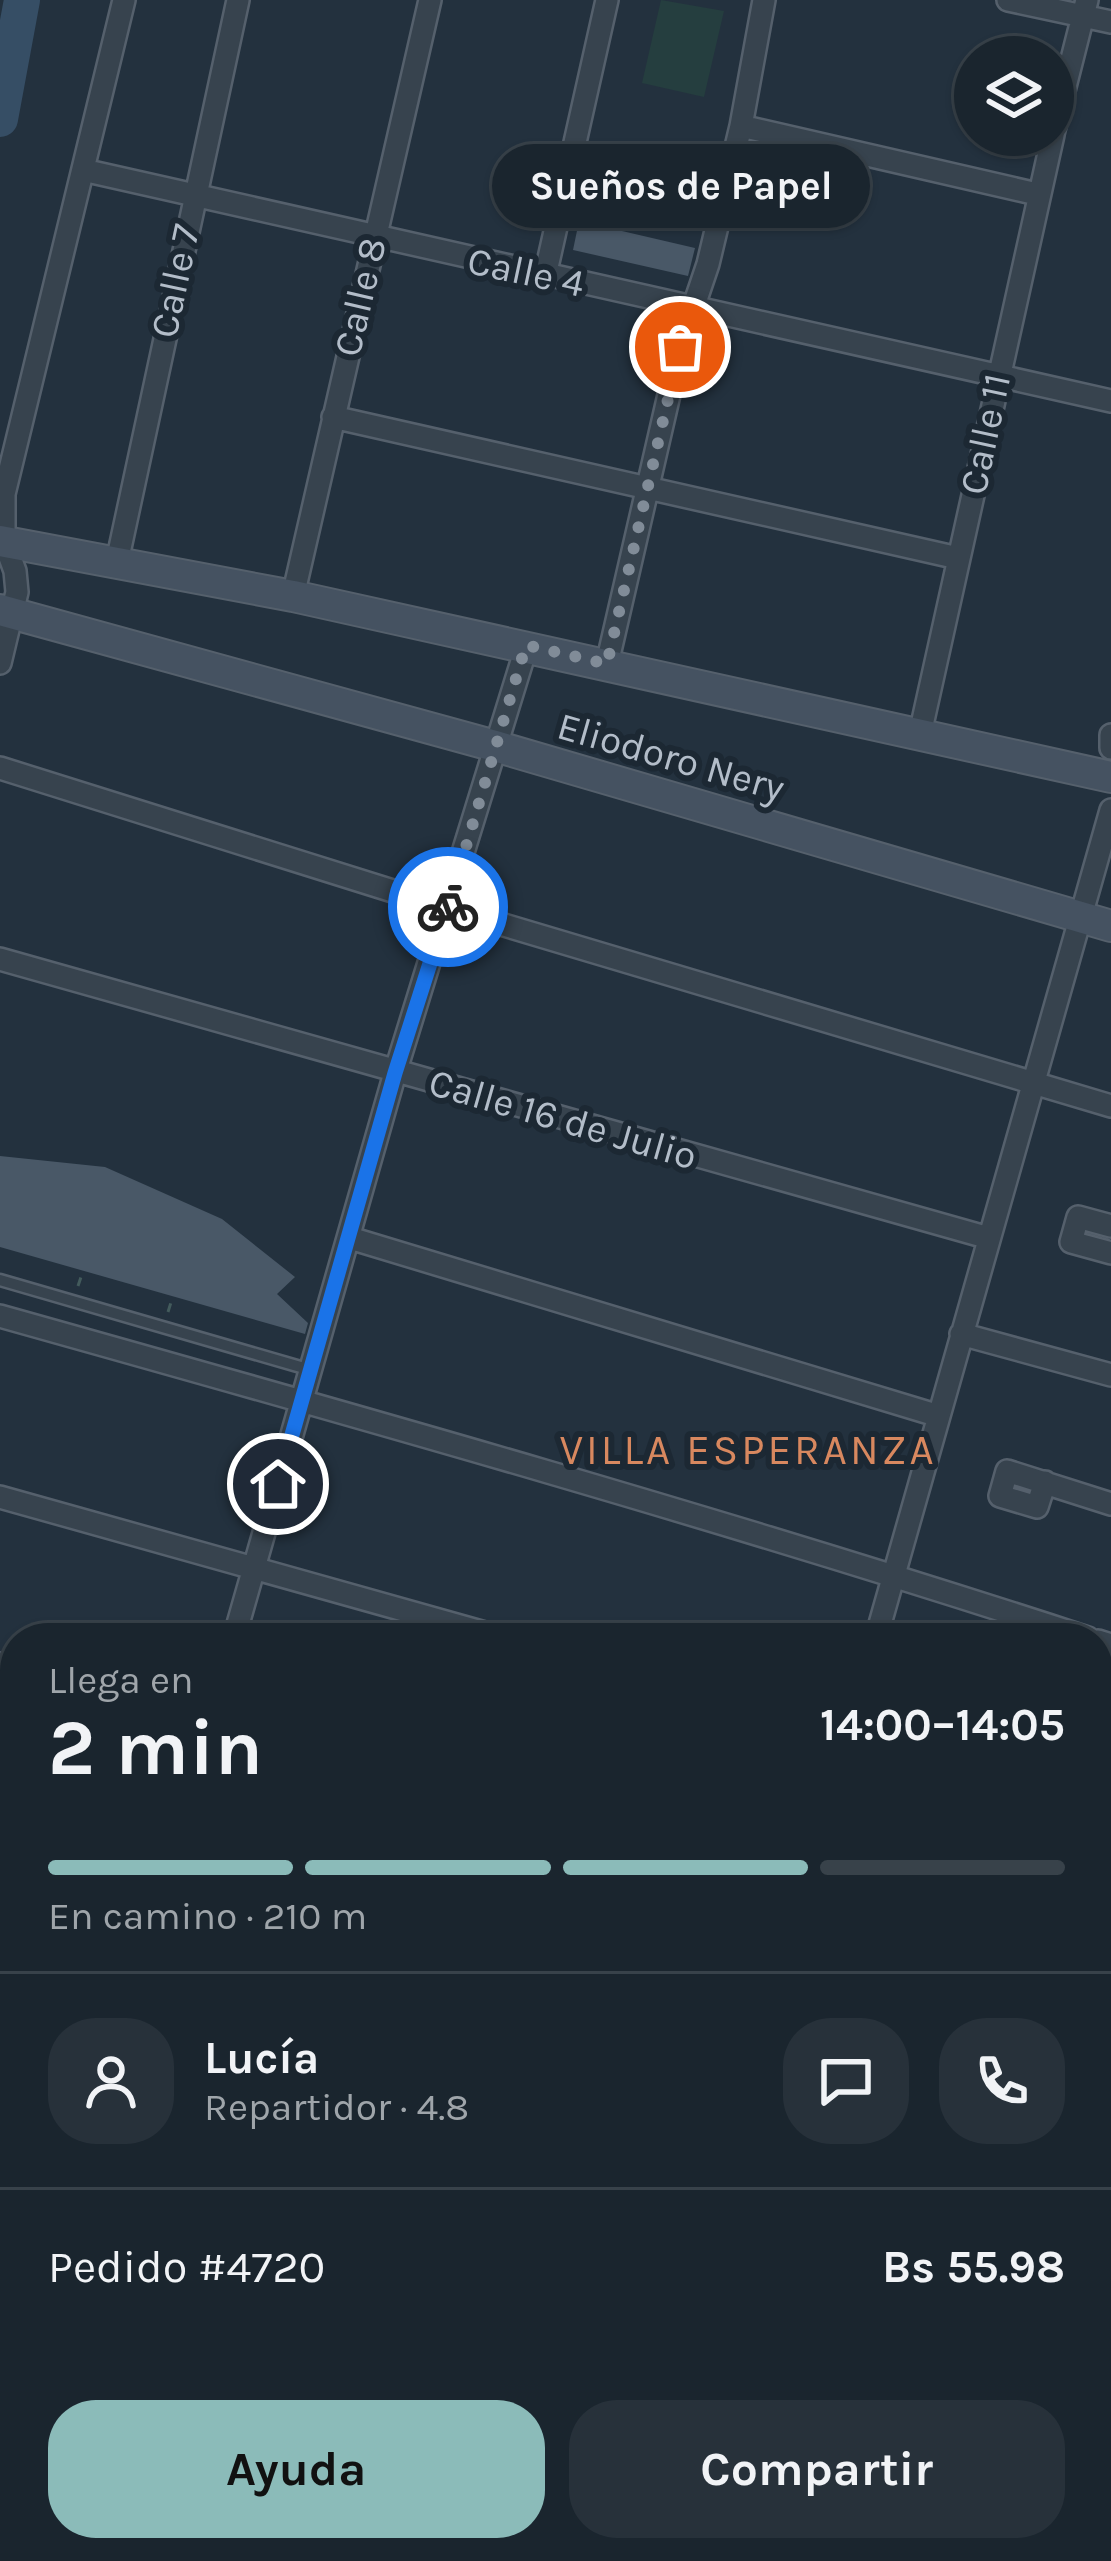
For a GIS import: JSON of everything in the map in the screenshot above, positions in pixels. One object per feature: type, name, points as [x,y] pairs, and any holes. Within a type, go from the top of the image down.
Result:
[{"type":"street","points":[[0,663],[15,571],[2,541],[4,494],[124,0]]},
{"type":"street","name":"Calle 7","points":[[117,562],[238,0]]},
{"type":"street","name":"Calle 8","points":[[293,596],[430,0]]},
{"type":"street","points":[[544,276],[607,0]]},
{"type":"street","points":[[607,664],[680,347],[709,264],[764,0]]},
{"type":"street","points":[[1008,0],[1085,8],[1111,22]]},
{"type":"street","name":"Calle 11","points":[[1074,52],[1085,8]]},
{"type":"street","points":[[741,125],[1037,194]]},
{"type":"street","name":"Calle 11","points":[[920,734],[1047,156]]},
{"type":"street","name":"Calle 4","points":[[83,170],[1111,401]]},
{"type":"street","points":[[333,417],[958,558]]},
{"type":"street","name":"Eliodoro Nery","points":[[2,541],[526,645],[1111,776]]},
{"type":"street","name":"Eliodoro Nery","points":[[7,612],[495,746],[1096,921]]},
{"type":"street","points":[[238,1623],[395,1073],[526,645]]},
{"type":"street","points":[[1111,735],[1111,748]]},
{"type":"street","points":[[0,768],[447,908],[1111,1106]]},
{"type":"street","points":[[880,1623],[1034,1082],[1096,921],[1111,810]]},
{"type":"street","name":"Calle 16 de Julio","points":[[0,958],[989,1238]]},
{"type":"street","points":[[1109,1246],[1071,1242],[1078,1217],[1111,1226]]},
{"type":"street","points":[[350,1238],[939,1416]]},
{"type":"street","points":[[0,1316],[302,1400],[1042,1623]]},
{"type":"street","points":[[961,1334],[1111,1376]]},
{"type":"street","points":[[1045,1482],[1111,1504]]},
{"type":"street","points":[[0,1497],[450,1623]]},
{"type":"lane","points":[[0,1280],[311,1370]]},
{"type":"green space","points":[[661,0],[724,11],[704,97],[642,83]]},
{"type":"building","points":[[579,221],[695,248],[688,276],[573,250]]},
{"type":"building","points":[[0,1156],[105,1167],[222,1219],[295,1277],[277,1294],[308,1323],[305,1334],[0,1247]]},
{"type":"waterway","points":[[0,119],[22,0]]},
{"type":"way so far","points":[[448,907],[526,645],[607,664],[680,347]]},
{"type":"place","name":"Sueños de Papel","points":[[680,347]]},
{"type":"district","name":"VILLA ESPERANZA","points":[[748,1450]]},
{"type":"route","points":[[278,1484],[395,1073],[448,907]]}]
